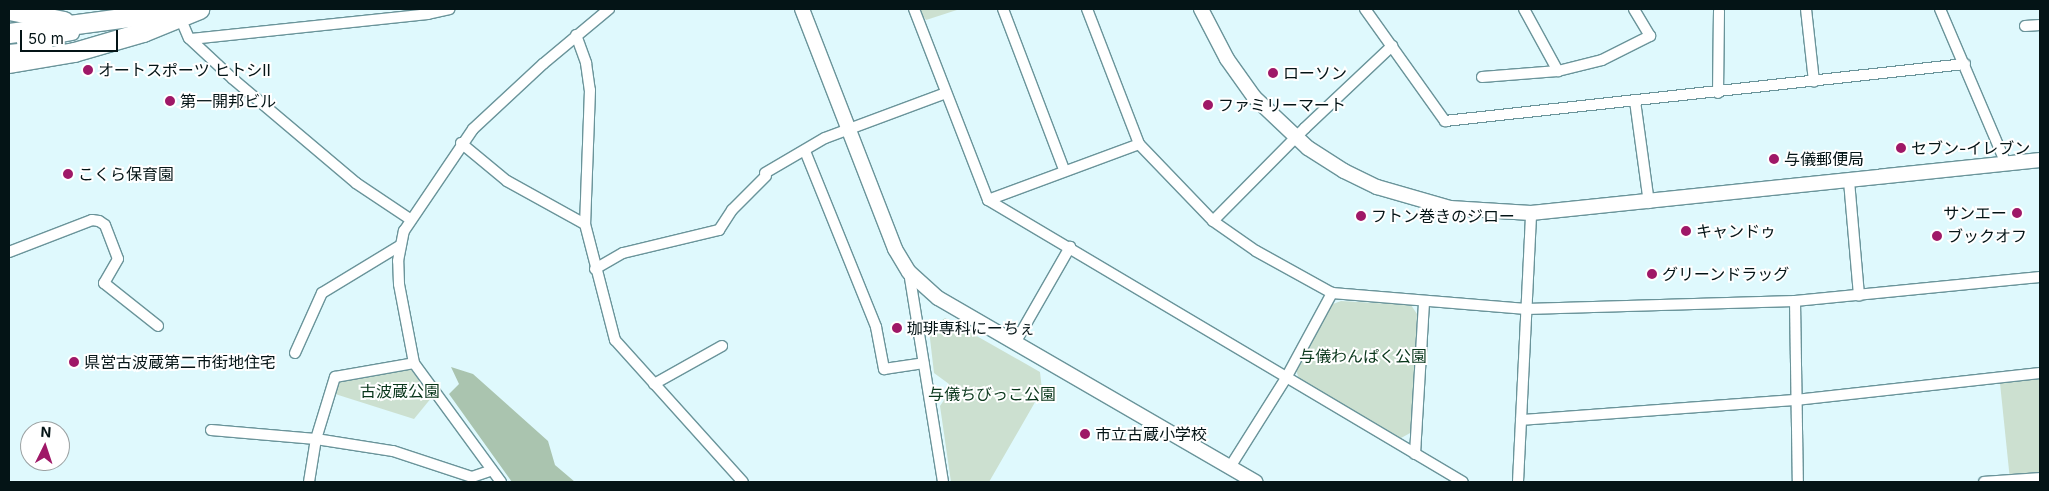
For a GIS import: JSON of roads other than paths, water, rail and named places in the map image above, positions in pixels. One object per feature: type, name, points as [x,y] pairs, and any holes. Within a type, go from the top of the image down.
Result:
[{"type":"highway","points":[[9,10],[82,25],[121,30],[160,26],[179,15],[199,9]]},
{"type":"highway","points":[[9,18],[9,27]]},
{"type":"highway","points":[[9,33],[82,25]]},
{"type":"highway","points":[[9,63],[74,52],[121,30]]},
{"type":"street","points":[[191,39],[400,17],[449,9]]},
{"type":"street","points":[[501,482],[414,363],[399,284],[401,245],[410,220],[461,143],[483,118],[576,35],[609,9]]},
{"type":"street","points":[[802,9],[896,249],[909,272],[917,310],[943,482]]},
{"type":"street","points":[[914,9],[988,200],[1463,482]]},
{"type":"street","points":[[1002,9],[1064,170]]},
{"type":"street","points":[[1087,9],[1139,144],[1213,221],[1256,251],[1332,293],[1526,309],[1795,301],[2040,277]]},
{"type":"street","points":[[1201,9],[1236,72],[1254,97],[1295,137],[1344,171],[1405,198],[1465,210],[1531,213],[1650,203],[2040,160]]},
{"type":"street","points":[[1365,9],[1445,121],[1718,93],[1965,64]]},
{"type":"street","points":[[1524,9],[1558,71]]},
{"type":"street","points":[[1482,77],[1558,71],[1602,60],[1650,36],[1634,9]]},
{"type":"street","points":[[1806,9],[1814,82]]},
{"type":"street","points":[[1940,9],[2006,164]]},
{"type":"street","points":[[1718,93],[1719,11]]},
{"type":"street","points":[[179,15],[191,39],[291,131],[356,183],[410,220]]},
{"type":"street","points":[[2025,26],[2040,25]]},
{"type":"street","points":[[9,44],[121,30]]},
{"type":"street","points":[[9,52],[121,30]]},
{"type":"street","points":[[576,35],[586,63],[590,90],[585,224],[595,269],[615,340],[743,482]]},
{"type":"street","points":[[1213,221],[1295,137],[1392,46]]},
{"type":"street","points":[[595,269],[623,253],[719,230],[732,210],[766,175],[825,138],[946,93]]},
{"type":"street","points":[[1635,101],[1650,203]]},
{"type":"street","points":[[461,143],[507,181],[585,224]]},
{"type":"street","points":[[988,200],[1064,170],[1139,144]]},
{"type":"street","points":[[806,151],[876,327],[884,369],[924,363]]},
{"type":"street","points":[[1849,180],[1859,296]]},
{"type":"street","points":[[1518,482],[1531,213]]},
{"type":"street","points":[[9,252],[92,220],[99,221],[104,225],[118,259],[104,283],[158,326]]},
{"type":"street","points":[[295,353],[322,293],[401,245]]},
{"type":"street","points":[[1015,343],[1070,247]]},
{"type":"street","points":[[909,272],[938,298],[1256,482]]},
{"type":"street","points":[[1230,467],[1286,378],[1332,293]]},
{"type":"street","points":[[917,310],[927,299],[938,298]]},
{"type":"street","points":[[1415,454],[1424,301]]},
{"type":"street","points":[[1795,301],[1798,482]]},
{"type":"street","points":[[654,384],[722,346]]},
{"type":"street","points":[[309,482],[316,439],[335,377],[414,363]]},
{"type":"street","points":[[1521,420],[1796,400],[2040,373]]},
{"type":"street","points":[[211,430],[316,439],[394,452],[472,477],[492,470]]},
{"type":"street","points":[[485,482],[492,470]]},
{"type":"street","points":[[1984,482],[2040,478]]},
{"type":"place","name":"オートスポーツ ヒトシII","points":[[88,70]]},
{"type":"place","name":"ローソン","points":[[1273,73]]},
{"type":"place","name":"第一開邦ビル","points":[[170,101]]},
{"type":"place","name":"ファミリーマート","points":[[1208,105]]},
{"type":"place","name":"セブン-イレブン","points":[[1901,148]]},
{"type":"place","name":"与儀郵便局","points":[[1774,159]]},
{"type":"place","name":"こくら保育園","points":[[68,174]]},
{"type":"place","name":"サンエー","points":[[2017,213]]},
{"type":"place","name":"フトン巻きのジロー","points":[[1361,216]]},
{"type":"place","name":"キャンドゥ","points":[[1686,231]]},
{"type":"place","name":"ブックオフ","points":[[1937,236]]},
{"type":"place","name":"グリーンドラッグ","points":[[1652,274]]},
{"type":"place","name":"珈琲専科にーちぇ","points":[[897,328]]},
{"type":"place","name":"県営古波蔵第二市街地住宅","points":[[74,362]]},
{"type":"place","name":"市立古蔵小学校","points":[[1085,434]]},
{"type":"park label","name":"与儀わんぱく公園","points":[[1363,356]]},
{"type":"park label","name":"古波蔵公園","points":[[400,391]]},
{"type":"park label","name":"与儀ちびっこ公園","points":[[992,394]]}]
